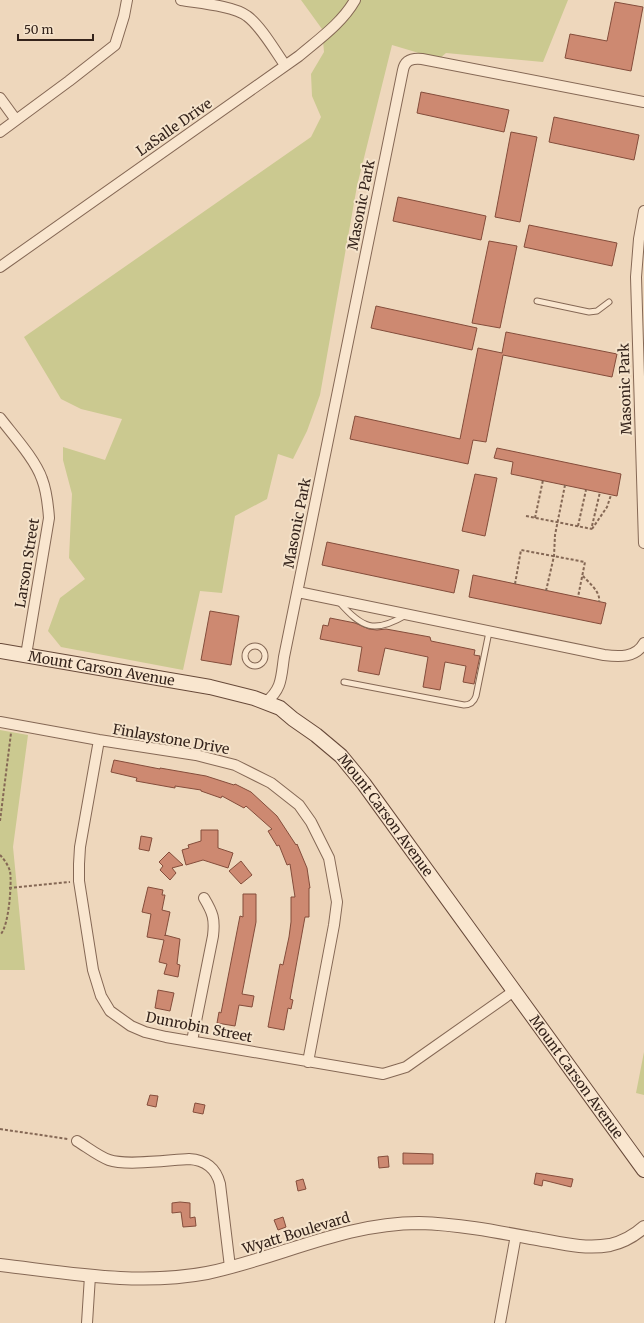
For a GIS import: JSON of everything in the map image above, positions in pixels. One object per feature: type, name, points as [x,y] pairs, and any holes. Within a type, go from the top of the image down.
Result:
[{"type":"main road","name":"Mount Carson Avenue","points":[[0,651],[210,687],[239,694],[280,708],[316,735],[341,756],[354,771],[644,1170]]},
{"type":"street","points":[[0,132],[115,45],[124,16],[127,0]]},
{"type":"street","points":[[181,0],[237,10],[247,16],[255,24],[286,65]]},
{"type":"street","name":"LaSalle Drive","points":[[0,268],[300,56],[333,27],[348,11],[355,0]]},
{"type":"street","name":"Masonic Park","points":[[266,702],[275,694],[280,682],[402,70],[406,63],[412,59],[422,59],[644,102]]},
{"type":"street","points":[[0,98],[16,120]]},
{"type":"street","name":"Masonic Park","points":[[644,211],[639,239],[636,277],[644,543]]},
{"type":"street","name":"Larson Street","points":[[0,418],[34,463],[42,478],[48,499],[49,518],[26,655]]},
{"type":"street","points":[[298,592],[613,656],[628,656],[633,654],[641,648],[644,643]]},
{"type":"street","name":"Finlaystone Drive","points":[[0,722],[99,740],[196,755],[236,765],[271,783],[299,805],[311,822],[329,858],[337,902],[308,1062]]},
{"type":"street","name":"Dunrobin Street","points":[[99,740],[80,847],[79,881],[93,970],[101,996],[110,1011],[131,1026],[145,1032],[192,1041],[383,1074],[394,1072],[411,1064],[514,991]]},
{"type":"street","points":[[192,1041],[215,921],[211,909],[204,898]]},
{"type":"street","points":[[77,1141],[103,1157],[115,1162],[126,1163],[189,1159],[200,1160],[209,1166],[216,1174],[220,1184],[230,1267]]},
{"type":"street","name":"Wyatt Boulevard","points":[[0,1265],[90,1276],[129,1279],[166,1278],[206,1273],[260,1260],[328,1236],[384,1225],[415,1223],[449,1224],[575,1245],[602,1246],[612,1245],[629,1238],[644,1226]]},
{"type":"street","points":[[500,1323],[516,1235]]},
{"type":"street","points":[[87,1323],[90,1276]]},
{"type":"lane","points":[[537,301],[589,312],[597,310],[609,302]]},
{"type":"lane","points":[[339,601],[354,617],[368,625],[385,626],[406,615]]},
{"type":"lane","points":[[344,682],[464,705],[469,704],[473,702],[476,696],[489,632]]},
{"type":"path","points":[[535,518],[543,480]]},
{"type":"path","points":[[546,591],[554,556],[554,535],[565,485]]},
{"type":"path","points":[[578,526],[586,490]]},
{"type":"path","points":[[592,529],[600,492]]},
{"type":"path","points":[[592,529],[607,507],[611,495]]},
{"type":"path","points":[[526,516],[592,529]]},
{"type":"path","points":[[515,584],[521,550],[585,562],[578,597]]},
{"type":"path","points":[[583,576],[598,594],[600,598],[599,602]]},
{"type":"path","points":[[0,821],[12,724]]},
{"type":"path","points":[[0,855],[5,860],[10,870],[10,901],[7,920],[3,933],[0,935]]},
{"type":"path","points":[[9,888],[79,881]]},
{"type":"path","points":[[0,1129],[77,1141]]},
{"type":"shaded area","points":[[301,0],[568,0],[543,62],[446,53],[439,59],[392,45],[357,186],[320,395],[307,431],[293,459],[278,454],[267,499],[235,516],[222,593],[200,591],[183,670],[61,647],[48,631],[60,598],[85,579],[69,558],[72,494],[63,460],[63,447],[105,460],[122,419],[81,409],[61,399],[24,337],[311,137],[321,117],[312,96],[311,74],[324,52],[322,29]]},
{"type":"shaded area","points":[[0,730],[28,735],[13,847],[25,970],[0,970]]},
{"type":"shaded area","points":[[644,1052],[644,1095],[636,1093]]},
{"type":"building","points":[[615,2],[643,7],[631,71],[565,58],[570,34],[607,41]]},
{"type":"building","points":[[421,92],[509,110],[504,132],[417,113]]},
{"type":"building","points":[[554,117],[639,135],[634,160],[549,142]]},
{"type":"building","points":[[511,132],[537,137],[520,222],[495,217]]},
{"type":"building","points":[[398,197],[486,216],[481,240],[393,221]]},
{"type":"building","points":[[529,225],[617,243],[612,266],[524,247]]},
{"type":"building","points":[[489,241],[517,246],[500,328],[472,323]]},
{"type":"building","points":[[376,306],[477,328],[472,350],[371,328]]},
{"type":"building","points":[[506,332],[617,354],[612,377],[503,355],[486,442],[473,440],[468,464],[350,439],[355,416],[460,439],[478,348],[502,353]]},
{"type":"building","points":[[497,448],[621,474],[617,496],[511,474],[513,462],[494,458]]},
{"type":"building","points":[[475,474],[497,478],[485,536],[462,531]]},
{"type":"building","points":[[327,542],[459,570],[454,593],[322,565]]},
{"type":"building","points":[[473,575],[606,603],[601,624],[469,597]]},
{"type":"building","points":[[210,611],[239,616],[231,665],[201,660]]},
{"type":"building","points":[[330,618],[355,623],[369,629],[386,629],[430,637],[431,641],[475,650],[474,655],[480,656],[474,684],[463,682],[466,666],[445,662],[440,690],[423,687],[428,657],[385,648],[379,675],[358,671],[362,647],[320,639],[323,625],[328,626]]},
{"type":"building","points":[[114,760],[206,776],[234,785],[235,784],[251,792],[277,816],[296,845],[297,844],[307,868],[310,888],[309,917],[305,917],[290,999],[293,1000],[291,1009],[288,1008],[284,1030],[268,1027],[280,964],[283,965],[289,937],[291,922],[291,897],[295,897],[290,864],[287,865],[279,845],[277,846],[268,831],[272,829],[246,806],[244,808],[222,796],[221,798],[201,790],[175,786],[175,788],[136,781],[137,778],[111,772]]},
{"type":"building","points":[[201,830],[218,830],[218,848],[233,853],[228,868],[203,860],[186,865],[182,850],[189,848],[188,845],[201,841]]},
{"type":"building","points":[[141,836],[152,838],[149,851],[139,849]]},
{"type":"building","points":[[169,852],[183,865],[172,868],[176,873],[170,880],[160,870],[163,866],[159,862]]},
{"type":"building","points":[[241,861],[252,875],[241,884],[229,871]]},
{"type":"building","points":[[148,887],[163,890],[162,895],[165,895],[162,910],[170,912],[165,935],[180,939],[177,964],[180,965],[178,977],[164,974],[167,964],[159,962],[164,940],[147,937],[151,914],[142,912]]},
{"type":"building","points":[[243,894],[256,894],[256,922],[242,994],[254,996],[252,1007],[239,1005],[235,1026],[217,1023],[219,1012],[221,1013],[240,916],[243,917]]},
{"type":"building","points":[[158,990],[174,993],[170,1011],[155,1008]]},
{"type":"building","points":[[150,1095],[158,1096],[156,1107],[147,1105]]},
{"type":"building","points":[[195,1103],[205,1105],[203,1114],[193,1112]]},
{"type":"building","points":[[403,1153],[433,1154],[433,1164],[403,1164]]},
{"type":"building","points":[[388,1156],[389,1167],[379,1168],[378,1157]]},
{"type":"building","points":[[536,1173],[573,1179],[571,1187],[543,1180],[542,1186],[534,1184]]},
{"type":"building","points":[[303,1179],[306,1189],[298,1191],[296,1181]]},
{"type":"building","points":[[172,1203],[190,1203],[190,1218],[195,1217],[196,1226],[183,1227],[181,1212],[172,1213]]},
{"type":"building","points":[[283,1217],[286,1227],[278,1230],[274,1220]]}]
